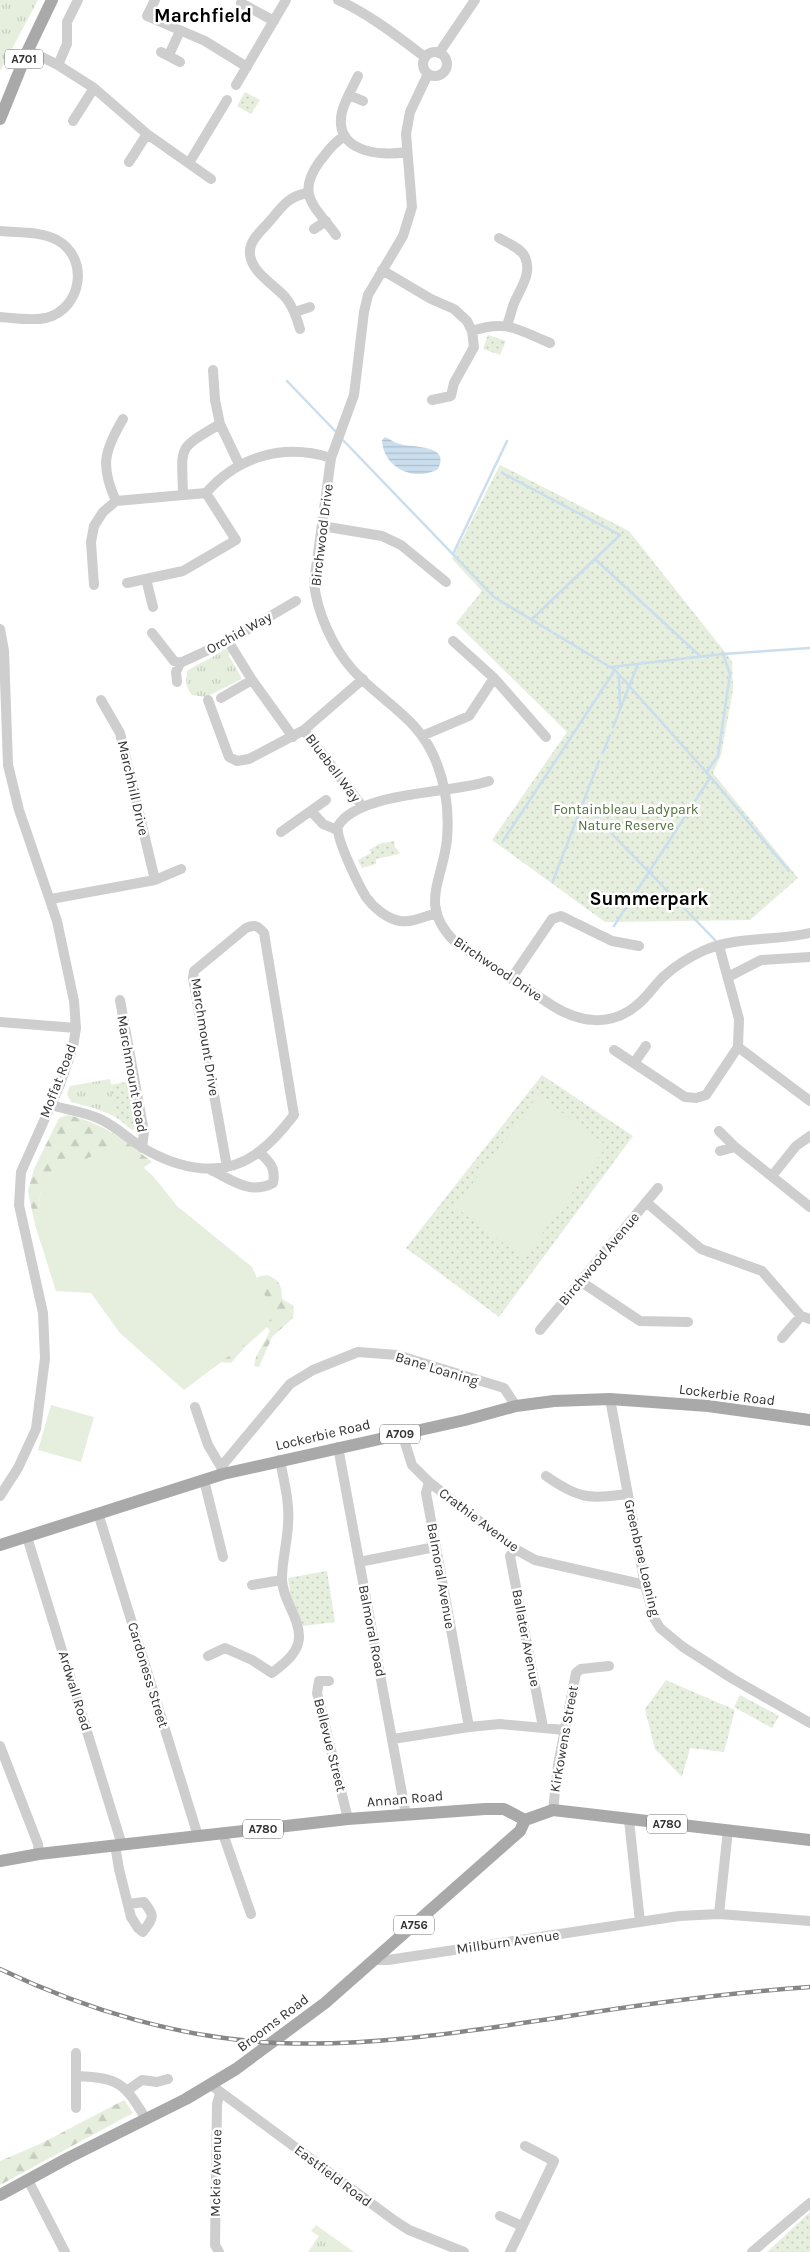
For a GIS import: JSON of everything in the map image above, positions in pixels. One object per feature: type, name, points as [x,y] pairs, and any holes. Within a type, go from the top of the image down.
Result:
[{"type":"main road","name":"A701","points":[[0,119],[28,50],[52,0]]},
{"type":"main road","name":"Lockerbie Road","points":[[0,1545],[204,1480],[222,1471],[465,1420],[516,1406],[554,1401],[610,1400],[708,1406],[810,1420]]},
{"type":"main road","name":"Annan Road","points":[[0,1861],[39,1854],[198,1836],[445,1811],[504,1809],[525,1820]]},
{"type":"main road","name":"A780","points":[[525,1820],[553,1810],[810,1840]]},
{"type":"main road","name":"Brooms Road","points":[[0,2195],[146,2119],[216,2089],[236,2069],[326,2003],[520,1831],[525,1820]]},
{"type":"street","points":[[58,65],[67,44],[67,22],[78,0]]},
{"type":"street","points":[[155,0],[147,16],[205,41],[246,67]]},
{"type":"street","points":[[236,85],[286,0]]},
{"type":"street","points":[[338,0],[352,6],[386,28],[425,57]]},
{"type":"street","points":[[439,53],[475,0]]},
{"type":"street","points":[[241,3],[274,21]]},
{"type":"street","points":[[180,31],[165,54],[180,62]]},
{"type":"street","points":[[28,50],[58,65],[94,88],[147,134],[211,179]]},
{"type":"street","points":[[432,52],[439,53],[447,62],[445,70],[436,76],[428,74],[422,64],[425,57],[432,52]]},
{"type":"street","name":"Birchwood Drive","points":[[428,74],[410,112],[406,134],[412,207],[403,236],[368,295],[364,312],[354,395],[331,458],[315,570],[316,596],[322,616],[335,644],[352,668],[407,717],[422,736],[437,764],[444,789],[447,838],[435,896],[437,913],[445,932],[455,942],[568,1016],[582,1020],[612,1019],[627,1014],[676,966],[698,954],[719,946],[810,934]]},
{"type":"street","points":[[358,76],[342,112],[345,136],[348,140],[369,152],[379,154],[406,152]]},
{"type":"street","points":[[73,121],[94,88]]},
{"type":"street","points":[[349,95],[363,101]]},
{"type":"street","points":[[189,163],[227,100]]},
{"type":"street","points":[[129,162],[147,134]]},
{"type":"street","points":[[336,235],[308,193],[308,183],[311,173],[332,145],[345,136]]},
{"type":"street","points":[[300,329],[295,312],[286,298],[252,265],[250,250],[254,238],[285,203],[292,197],[308,193]]},
{"type":"street","points":[[314,229],[326,221]]},
{"type":"street","points":[[0,231],[42,234],[57,239],[72,254],[79,277],[77,290],[70,303],[62,311],[35,319],[0,317]]},
{"type":"street","points":[[499,238],[517,248],[525,257],[526,273],[522,290],[513,304],[507,326]]},
{"type":"street","points":[[382,270],[431,299],[454,309],[467,321],[472,331],[474,347],[454,383],[451,396],[432,400]]},
{"type":"street","points":[[295,312],[310,307]]},
{"type":"street","points":[[472,331],[496,324],[507,326],[550,343]]},
{"type":"street","points":[[213,370],[215,400],[220,424],[239,464]]},
{"type":"street","points":[[116,501],[108,483],[106,454],[110,441],[123,419]]},
{"type":"street","points":[[183,495],[182,454],[184,448],[220,424]]},
{"type":"street","points":[[94,585],[91,542],[94,526],[103,512],[116,501],[206,493],[218,479],[239,464],[272,453],[301,452],[331,458]]},
{"type":"street","points":[[127,583],[183,571],[236,540],[206,493]]},
{"type":"street","points":[[322,526],[382,536],[401,545],[446,582]]},
{"type":"street","points":[[146,579],[153,606]]},
{"type":"street","name":"Orchid Way","points":[[180,663],[228,642],[296,601]]},
{"type":"street","name":"Moffat Road","points":[[0,629],[4,651],[8,764],[19,810],[51,899],[74,1001],[76,1028],[73,1048],[51,1105],[21,1172],[19,1205],[23,1230],[43,1313],[44,1358],[38,1417],[30,1446],[0,1496]]},
{"type":"street","points":[[152,633],[174,661],[180,663],[176,672],[177,682]]},
{"type":"street","points":[[453,641],[494,678],[546,737]]},
{"type":"street","points":[[228,642],[252,680],[293,737]]},
{"type":"street","points":[[422,736],[468,716],[494,678]]},
{"type":"street","points":[[208,700],[229,757],[237,761],[249,759],[304,730],[363,679]]},
{"type":"street","points":[[221,698],[252,680]]},
{"type":"street","name":"Marchhill Drive","points":[[101,700],[120,733],[155,880]]},
{"type":"street","name":"Bluebell Way","points":[[304,730],[362,806]]},
{"type":"street","points":[[437,913],[414,920],[400,921],[389,918],[379,910],[366,897],[338,840],[336,830],[340,822],[362,806],[444,789],[474,786],[489,781]]},
{"type":"street","points":[[282,832],[326,800]]},
{"type":"street","points":[[311,811],[323,824],[336,830]]},
{"type":"street","points":[[51,899],[155,880],[181,869]]},
{"type":"street","points":[[511,979],[552,919],[561,916],[612,941],[639,946]]},
{"type":"street","name":"Marchmount Drive","points":[[227,1167],[195,987],[194,971],[252,925],[258,926],[264,933],[294,1116],[260,1152]]},
{"type":"street","points":[[614,1050],[685,1097],[696,1098],[706,1095],[738,1046],[739,1020],[719,946]]},
{"type":"street","points":[[728,977],[761,960],[810,957]]},
{"type":"street","name":"Marchmount Road","points":[[120,1000],[144,1132],[142,1148]]},
{"type":"street","points":[[0,1022],[76,1028]]},
{"type":"street","points":[[634,1063],[646,1046]]},
{"type":"street","points":[[738,1046],[808,1095]]},
{"type":"street","points":[[51,1105],[101,1119],[142,1148],[174,1164],[211,1170],[227,1167],[260,1152],[271,1163],[275,1173],[273,1183],[264,1188],[252,1189],[211,1170]]},
{"type":"street","points":[[719,1131],[810,1207]]},
{"type":"street","points":[[772,1176],[796,1146],[810,1136]]},
{"type":"street","points":[[720,1151],[735,1146]]},
{"type":"street","name":"Birchwood Avenue","points":[[540,1330],[658,1188]]},
{"type":"street","points":[[646,1202],[701,1249],[762,1271],[805,1318],[782,1338]]},
{"type":"street","points":[[580,1281],[640,1321],[688,1322]]},
{"type":"street","name":"Bane Loaning","points":[[222,1471],[290,1384],[313,1370],[358,1352],[397,1355],[504,1388],[516,1406]]},
{"type":"street","name":"Greenbrae Loaning","points":[[610,1400],[645,1585],[654,1618],[660,1628],[684,1647],[733,1679],[810,1724]]},
{"type":"street","points":[[195,1407],[208,1444],[222,1471]]},
{"type":"street","points":[[402,1433],[412,1465],[429,1482]]},
{"type":"street","name":"Balmoral Road","points":[[338,1448],[406,1815]]},
{"type":"street","points":[[208,1656],[225,1648],[252,1660],[272,1673],[290,1657],[296,1648],[299,1637],[298,1628],[282,1580],[288,1524],[288,1499],[280,1460]]},
{"type":"street","points":[[546,1476],[568,1492],[593,1498],[627,1494]]},
{"type":"street","points":[[204,1480],[223,1557]]},
{"type":"street","name":"Balmoral Avenue","points":[[429,1482],[426,1493],[469,1727]]},
{"type":"street","name":"Crathie Avenue","points":[[429,1482],[515,1549],[535,1560],[645,1585]]},
{"type":"street","name":"Cardoness Street","points":[[98,1513],[198,1836]]},
{"type":"street","name":"Ardwall Road","points":[[27,1537],[119,1845],[119,1869],[129,1904]]},
{"type":"street","points":[[359,1562],[435,1547]]},
{"type":"street","name":"Ballater Avenue","points":[[515,1549],[510,1556],[543,1727]]},
{"type":"street","points":[[252,1584],[282,1580]]},
{"type":"street","name":"Kirkowens Street","points":[[553,1810],[558,1765],[576,1673],[581,1669],[609,1666]]},
{"type":"street","name":"Bellevue Street","points":[[329,1681],[319,1681],[317,1693],[348,1820]]},
{"type":"street","points":[[393,1739],[500,1724],[565,1730]]},
{"type":"street","points":[[0,1746],[38,1844],[39,1854]]},
{"type":"street","points":[[630,1820],[640,1922]]},
{"type":"street","points":[[719,1914],[728,1830]]},
{"type":"street","points":[[223,1834],[251,1914]]},
{"type":"street","name":"Millburn Avenue","points":[[375,1960],[388,1960],[679,1916],[719,1914],[810,1921]]},
{"type":"street","points":[[76,2053],[76,2108]]},
{"type":"street","points":[[77,2076],[103,2077],[120,2084],[128,2090],[146,2119]]},
{"type":"street","points":[[128,2090],[142,2080],[157,2082],[168,2079]]},
{"type":"street","name":"Mckie Avenue","points":[[216,2089],[215,2245],[219,2252]]},
{"type":"street","name":"Eastfield Road","points":[[216,2089],[395,2221],[410,2230],[464,2252]]},
{"type":"street","points":[[510,2252],[554,2161],[525,2146]]},
{"type":"street","points":[[28,2180],[65,2252]]},
{"type":"street","points":[[752,2252],[810,2203]]},
{"type":"street","points":[[500,2216],[522,2226]]},
{"type":"green space","points":[[0,0],[38,0],[0,71]]},
{"type":"green space","points":[[245,92],[260,100],[251,114],[237,106]]},
{"type":"green space","points":[[488,335],[506,341],[500,355],[483,349]]},
{"type":"green space","name":"Fontainbleau Ladypark Nature Reserve","points":[[500,465],[629,531],[732,661],[733,690],[721,755],[713,773],[798,878],[750,920],[605,922],[492,840],[567,732],[456,623],[482,591],[452,559]]},
{"type":"green space","points":[[224,649],[230,651],[229,656],[242,679],[206,697],[192,695],[187,687],[187,671]]},
{"type":"green space","points":[[394,841],[399,854],[376,859],[376,864],[362,868],[358,860],[371,853],[369,850],[379,844]]},
{"type":"green space","points":[[542,1075],[633,1136],[499,1317],[406,1248]]},
{"type":"green space","points":[[110,1079],[116,1117],[94,1108],[71,1102],[67,1094],[70,1086]]},
{"type":"green space","points":[[130,1081],[138,1124],[137,1128],[132,1130],[116,1117],[110,1085]]},
{"type":"green space","points":[[538,1095],[607,1146],[524,1258],[455,1207]]},
{"type":"green space","points":[[68,1115],[93,1123],[113,1133],[152,1162],[143,1168],[123,1150],[41,1191],[35,1225],[28,1191],[34,1169],[59,1118]]},
{"type":"green space","points":[[105,1150],[123,1150],[153,1176],[177,1206],[252,1267],[266,1298],[276,1312],[261,1332],[184,1390],[120,1333],[91,1293],[56,1291],[35,1225],[41,1191],[64,1169]]},
{"type":"green space","points":[[267,1275],[275,1279],[279,1284],[282,1299],[294,1306],[293,1318],[272,1337],[259,1367],[254,1366],[256,1357],[270,1331],[267,1327],[231,1363],[220,1362],[255,1279]]},
{"type":"green space","points":[[51,1405],[94,1417],[81,1462],[38,1450]]},
{"type":"green space","points":[[327,1571],[335,1622],[303,1626],[291,1597],[288,1578]]},
{"type":"green space","points":[[666,1680],[735,1710],[724,1752],[690,1748],[682,1777],[655,1749],[645,1709]]},
{"type":"green space","points":[[740,1695],[779,1716],[772,1728],[734,1707]]},
{"type":"green space","points":[[124,2100],[133,2113],[0,2185],[0,2161],[40,2144]]},
{"type":"green space","points":[[810,2212],[810,2252],[767,2252]]},
{"type":"green space","points":[[316,2225],[354,2252],[308,2252],[319,2236],[311,2231]]},
{"type":"water","points":[[385,437],[398,443],[435,451],[441,461],[438,469],[420,474],[402,470],[388,459],[382,440]]},
{"type":"waterway","points":[[287,381],[338,434]]},
{"type":"waterway","points":[[341,438],[494,597],[615,670],[715,782],[789,871]]},
{"type":"waterway","points":[[453,554],[507,441]]},
{"type":"waterway","points":[[502,473],[620,535],[531,620]]},
{"type":"waterway","points":[[595,559],[700,656]]},
{"type":"waterway","points":[[611,667],[723,654],[810,648]]},
{"type":"waterway","points":[[706,773],[718,756],[730,674],[723,654]]},
{"type":"waterway","points":[[613,727],[638,664]]},
{"type":"waterway","points":[[503,841],[615,670]]},
{"type":"waterway","points":[[619,676],[620,708]]},
{"type":"waterway","points":[[603,753],[610,735]]},
{"type":"waterway","points":[[553,881],[599,761]]},
{"type":"waterway","points":[[614,926],[710,778]]},
{"type":"waterway","points":[[582,803],[715,940]]},
{"type":"railway","points":[[0,1969],[66,1997],[136,2020],[171,2029],[243,2040],[315,2044],[421,2037],[686,1999],[810,1987]]},
{"type":"district","name":"Marchfield","points":[[203,16]]},
{"type":"district","name":"Summerpark","points":[[649,899]]}]
